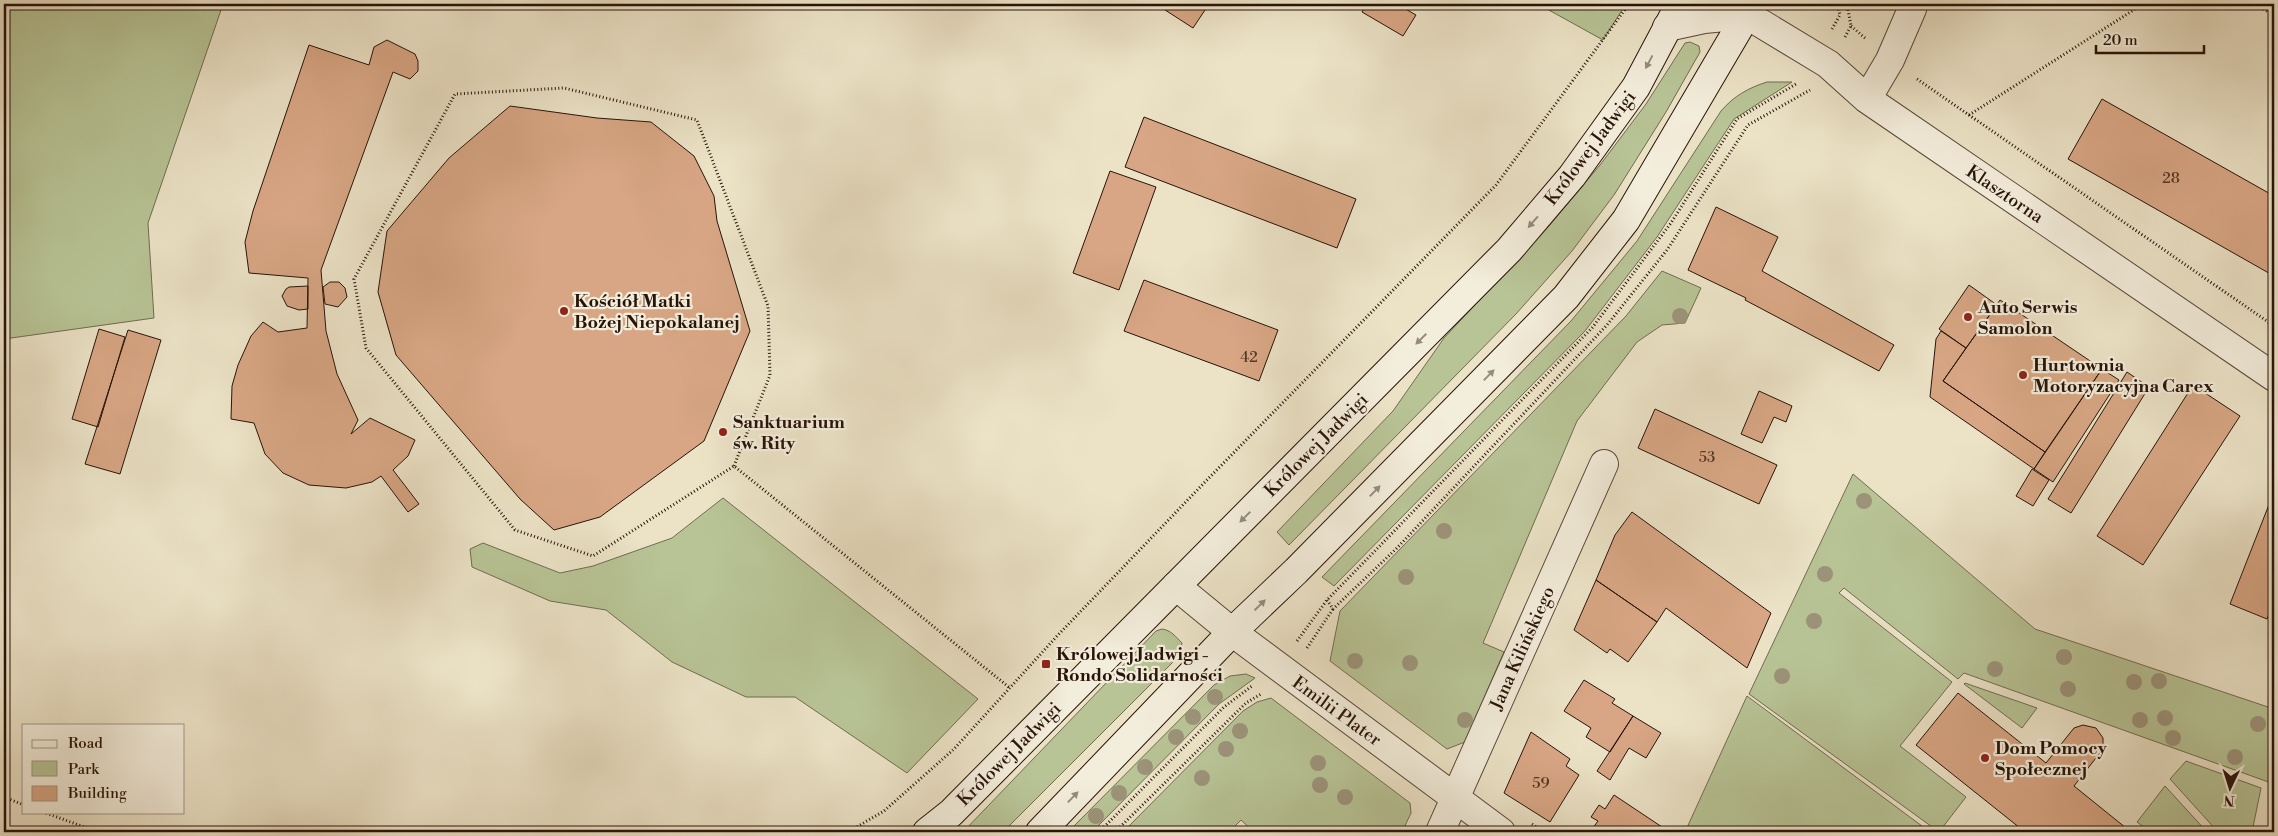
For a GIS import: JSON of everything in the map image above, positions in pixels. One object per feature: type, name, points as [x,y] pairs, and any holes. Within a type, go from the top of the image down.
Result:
[{"type":"main road","name":"Królowej Jadwigi","points":[[927,832],[951,813],[1509,250],[1572,176],[1636,87],[1680,4]]},
{"type":"main road","points":[[1867,99],[1890,60],[1912,9],[1909,4]]},
{"type":"main road","points":[[1667,28],[1748,7]]},
{"type":"main road","points":[[1040,832],[1232,632],[1296,571],[1566,297],[1626,220],[1748,7]]},
{"type":"main road","name":"Klasztorna","points":[[1748,7],[1828,64],[1867,99],[2274,377]]},
{"type":"main road","name":"Jana Kilińskiego","points":[[1440,832],[1604,464]]},
{"type":"main road","name":"Emilii Plater","points":[[1176,586],[1232,632],[1501,832]]},
{"type":"path","points":[[848,832],[884,811],[947,755],[1204,483],[1496,185],[1629,4]]},
{"type":"path","points":[[1114,832],[1282,669],[1332,609],[1397,548],[1607,325],[1667,250],[1748,125],[1811,90],[1851,26],[1848,4]]},
{"type":"path","points":[[1969,115],[2143,4]]},
{"type":"path","points":[[2254,4],[2274,15]]},
{"type":"path","points":[[1851,26],[1890,60],[2274,326]]},
{"type":"path","points":[[564,88],[697,120],[768,306],[770,375],[734,466],[593,556],[515,530],[366,348],[354,279],[455,94],[564,88]]},
{"type":"path","points":[[734,466],[1010,688]]},
{"type":"path","points":[[1100,832],[1224,707],[1258,681],[1282,669],[1297,641],[1326,600],[1332,609]]},
{"type":"path","points":[[4,797],[22,804]]},
{"type":"path","points":[[48,814],[96,832]]},
{"type":"green space","points":[[4,4],[228,4],[221,10],[148,223],[154,318],[4,339]]},
{"type":"green space","points":[[1538,4],[1626,4],[1603,40]]},
{"type":"green space","points":[[1690,42],[1699,46],[1700,52],[1666,112],[1614,195],[1572,251],[1516,314],[1289,545],[1277,532],[1393,411],[1444,338],[1549,226],[1600,165],[1646,104],[1685,43]]},
{"type":"green space","points":[[1767,82],[1792,82],[1734,119],[1657,237],[1585,331],[1334,586],[1322,577],[1571,321],[1637,241],[1721,111],[1742,93]]},
{"type":"green space","points":[[1662,271],[1701,288],[1685,323],[1662,325],[1637,342],[1577,421],[1483,643],[1504,652],[1465,742],[1447,749],[1330,661],[1340,611],[1626,316]]},
{"type":"green space","points":[[1853,474],[2035,629],[2274,709],[2274,784],[1964,673],[1958,679],[1844,588],[1839,593],[1952,682],[1900,746],[1966,797],[1939,832],[1749,694]]},
{"type":"green space","points":[[723,498],[978,699],[907,773],[795,697],[746,697],[672,662],[606,610],[550,601],[472,567],[470,549],[483,543],[560,573],[593,566],[672,538]]},
{"type":"green space","points":[[1162,629],[1171,632],[1182,643],[1180,655],[1003,832],[963,832],[1156,631]]},
{"type":"green space","points":[[1246,674],[1255,678],[1219,704],[1092,832],[1068,832],[1214,685],[1230,676]]},
{"type":"green space","points":[[1965,683],[2037,708],[2022,728]]},
{"type":"green space","points":[[1747,696],[1930,832],[1685,832]]},
{"type":"green space","points":[[1271,698],[1410,803],[1411,813],[1402,832],[1254,832],[1241,820],[1229,832],[1123,832],[1243,711],[1257,702]]},
{"type":"green space","points":[[2186,761],[2261,788],[2252,832],[2218,832],[2170,779]]},
{"type":"green space","points":[[2165,786],[2207,832],[2150,832],[2137,822]]},
{"type":"building","points":[[1166,4],[1209,4],[1193,28],[1162,8]]},
{"type":"building","points":[[1367,4],[1397,4],[1416,15],[1403,36],[1362,12]]},
{"type":"building","points":[[387,40],[415,54],[418,61],[418,71],[410,79],[393,72],[321,270],[326,331],[337,374],[358,420],[351,434],[370,418],[415,440],[408,456],[393,470],[419,504],[408,512],[381,476],[372,482],[346,488],[309,485],[283,473],[265,454],[254,423],[231,419],[232,386],[238,365],[251,336],[263,322],[278,332],[307,328],[308,278],[249,273],[245,242],[253,211],[309,45],[369,65],[374,47]]},
{"type":"building","points":[[2102,99],[2274,196],[2274,276],[2068,159]]},
{"type":"building","name":"Kościół Matki Bożej Niepokalanej","points":[[510,106],[597,118],[651,122],[694,156],[714,196],[717,221],[750,331],[704,441],[600,517],[554,530],[520,499],[396,355],[378,292],[387,231],[449,158]]},
{"type":"building","points":[[1144,117],[1356,199],[1337,248],[1125,167]]},
{"type":"building","points":[[1110,171],[1156,187],[1119,290],[1073,273]]},
{"type":"building","points":[[1716,207],[1778,237],[1762,271],[1894,345],[1879,371],[1745,300],[1746,298],[1688,270]]},
{"type":"building","points":[[1144,280],[1278,330],[1259,381],[1124,331]]},
{"type":"building","points":[[330,282],[339,282],[345,288],[347,297],[338,307],[325,304],[323,287]]},
{"type":"building","name":"Auto Serwis Samolon","points":[[1969,285],[1997,305],[1966,348],[1939,329]]},
{"type":"building","points":[[308,286],[308,309],[299,310],[287,306],[282,296],[286,289],[289,287]]},
{"type":"building","name":"Hurtownia Motoryzacyjna Carex","points":[[2000,300],[2102,369],[2045,452],[1943,381]]},
{"type":"building","points":[[99,329],[125,337],[98,427],[72,419]]},
{"type":"building","points":[[128,330],[161,340],[120,474],[85,464]]},
{"type":"building","points":[[1941,331],[1966,348],[1943,381],[2045,452],[2034,469],[1930,397],[1936,339]]},
{"type":"building","points":[[2102,369],[2119,380],[2053,482],[2034,469]]},
{"type":"building","points":[[2127,372],[2149,387],[2071,513],[2048,499]]},
{"type":"building","points":[[2193,385],[2240,416],[2143,565],[2097,536]]},
{"type":"building","points":[[1759,391],[1792,406],[1786,422],[1774,417],[1762,443],[1741,434]]},
{"type":"building","points":[[1655,409],[1777,465],[1759,504],[1638,448]]},
{"type":"building","points":[[2032,469],[2049,480],[2033,506],[2016,496]]},
{"type":"building","points":[[2270,502],[2274,503],[2274,601],[2267,619],[2230,604]]},
{"type":"building","points":[[1632,512],[1771,613],[1747,668],[1666,608],[1657,622],[1596,580],[1615,535]]},
{"type":"building","points":[[1596,580],[1657,622],[1628,662],[1610,649],[1607,653],[1574,630]]},
{"type":"building","points":[[1584,680],[1615,699],[1612,703],[1633,716],[1610,752],[1586,737],[1591,728],[1564,711]]},
{"type":"building","name":"Dom Pomocy Społecznej","points":[[1958,693],[2046,763],[2074,728],[2083,725],[2096,728],[2103,738],[2103,749],[2074,786],[2131,832],[2025,832],[1916,745]]},
{"type":"building","points":[[1633,716],[1661,733],[1646,758],[1629,748],[1610,780],[1597,771]]},
{"type":"building","points":[[1531,732],[1570,759],[1566,766],[1579,775],[1550,822],[1504,793]]},
{"type":"building","points":[[1614,795],[1662,827],[1658,832],[1590,832],[1598,821],[1591,817],[1599,805],[1605,809]]},
{"type":"place","name":"Kościół Matki Bożej Niepokalanej","points":[[564,311]]},
{"type":"place","name":"Auto Serwis Samolon","points":[[1968,317]]},
{"type":"place","name":"Hurtownia Motoryzacyjna Carex","points":[[2023,375]]},
{"type":"place","name":"Sanktuarium św. Rity","points":[[723,432]]},
{"type":"place","name":"Królowej Jadwigi - Rondo Solidarności","points":[[1046,664]]},
{"type":"place","name":"Dom Pomocy Społecznej","points":[[1985,758]]}]
